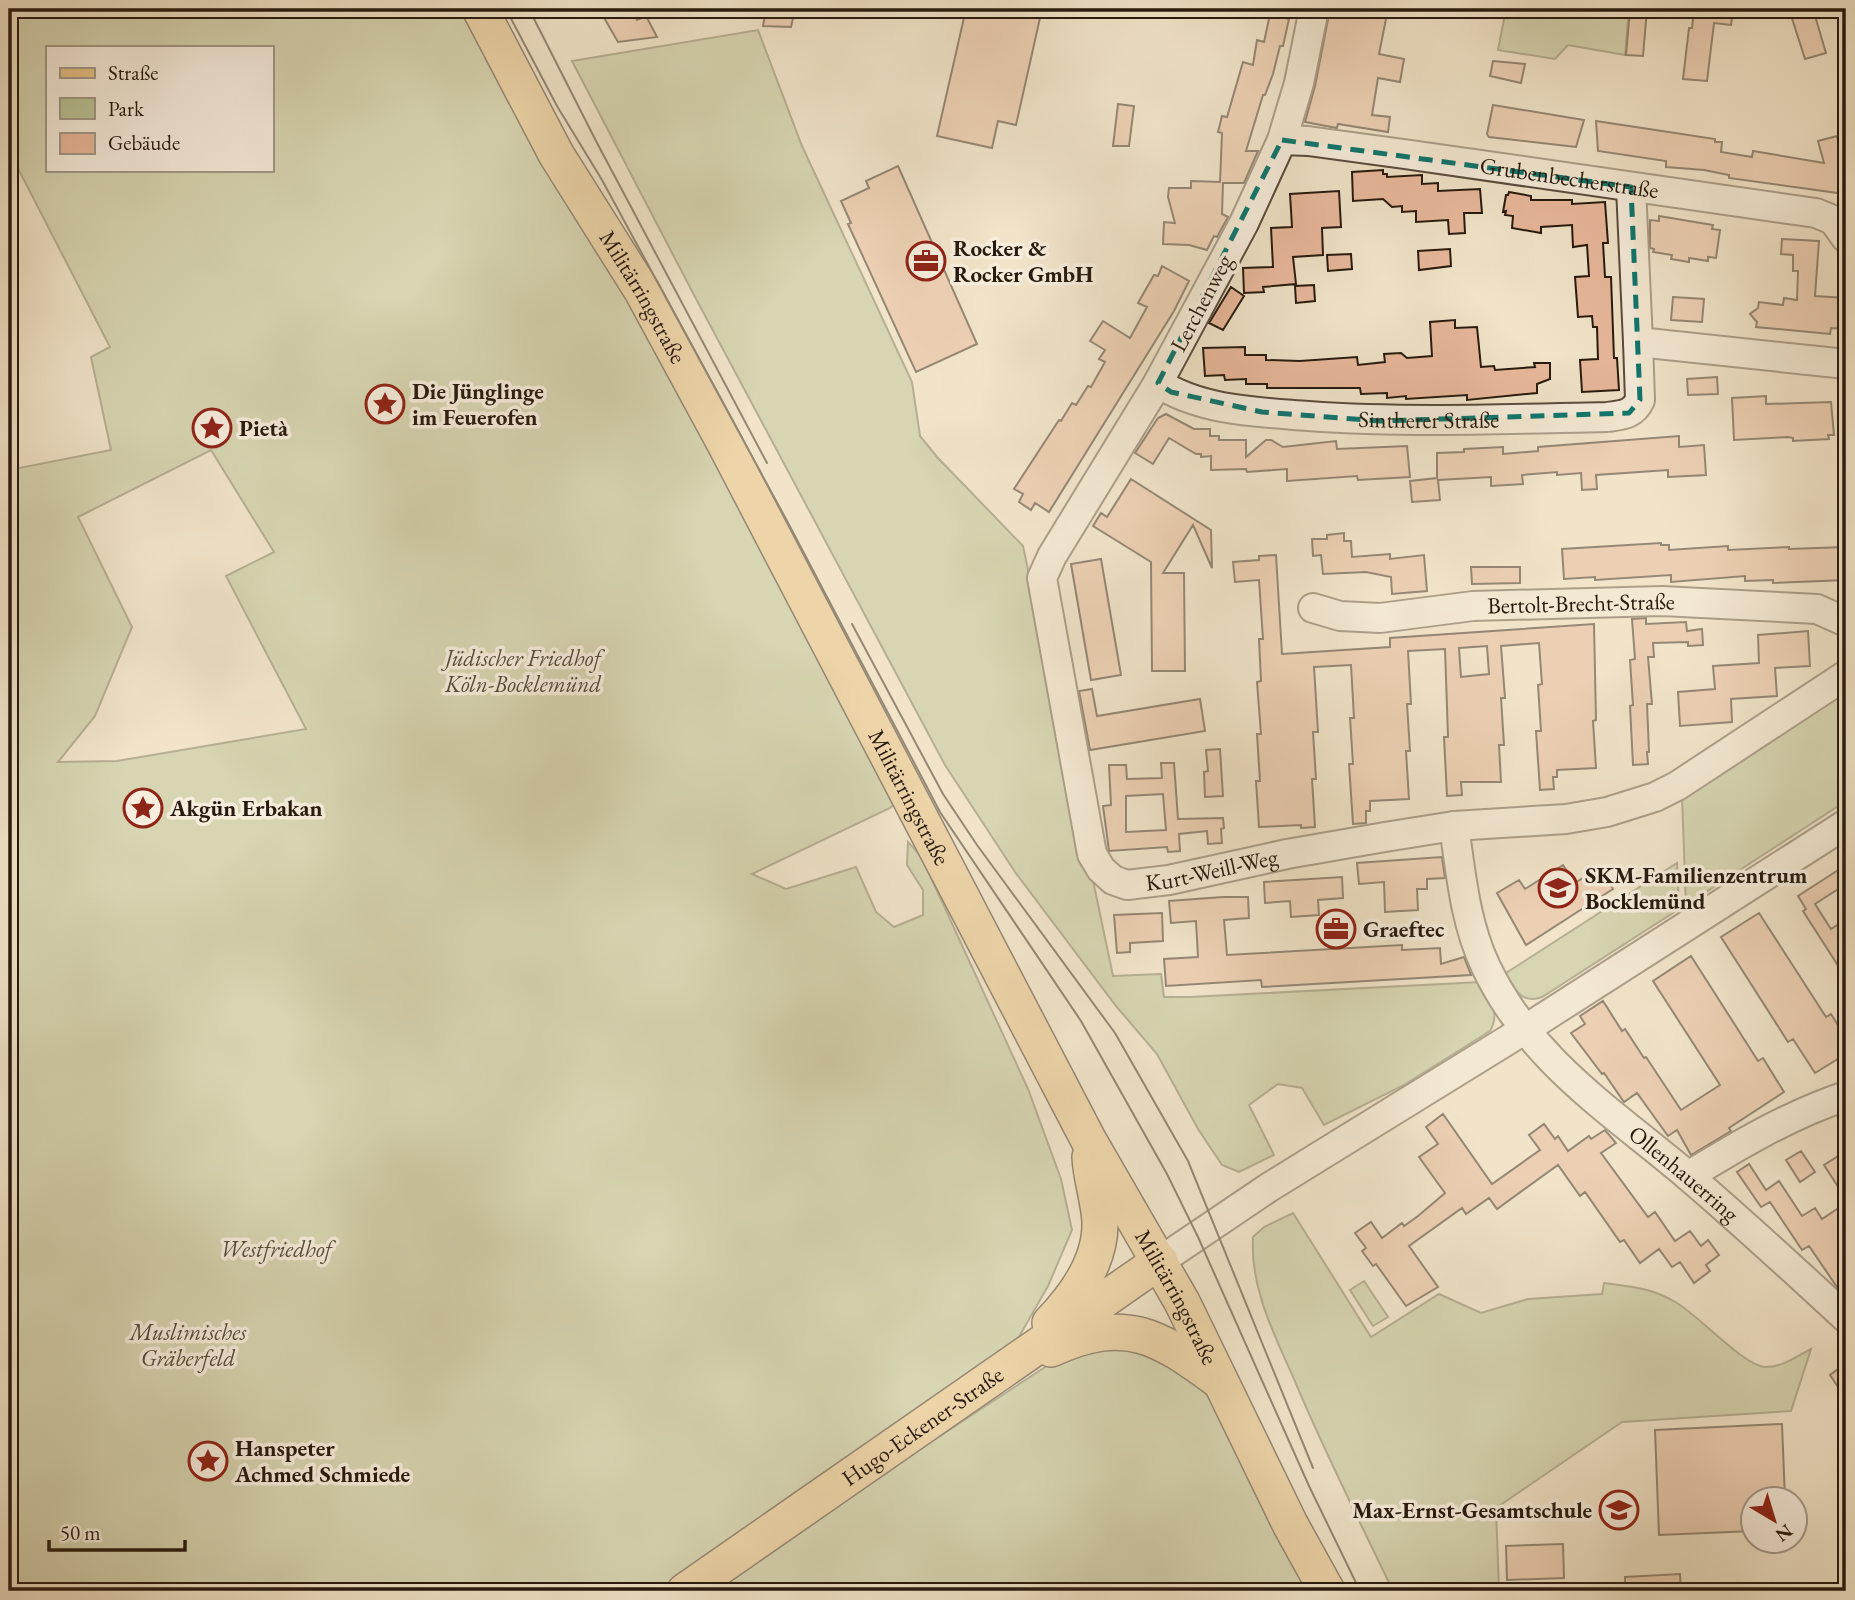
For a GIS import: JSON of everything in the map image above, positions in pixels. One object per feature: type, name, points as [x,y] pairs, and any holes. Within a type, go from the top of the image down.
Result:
[{"type":"main road","name":"Militärringstraße","points":[[480,9],[556,155],[642,291],[712,421],[1089,1141],[1160,1261],[1290,1524],[1328,1591]]},
{"type":"main road","points":[[1007,1369],[1068,1305],[1086,1276],[1095,1254],[1100,1224],[1091,1178],[1089,1141]]},
{"type":"main road","name":"Hugo-Eckener-Straße","points":[[685,1591],[1160,1261]]},
{"type":"main road","points":[[1007,1369],[1062,1344],[1105,1333],[1135,1333],[1175,1349],[1223,1384]]},
{"type":"street","name":"Lerchenweg","points":[[1042,578],[1052,556],[1158,383],[1244,223],[1282,140],[1299,83],[1314,9]]},
{"type":"street","name":"Grubenbecherstraße","points":[[1282,140],[1404,154],[1816,213],[1833,220],[1846,238]]},
{"type":"street","name":"Sintherer Straße","points":[[1158,383],[1186,398],[1262,412],[1380,421],[1607,418],[1629,414],[1636,409],[1640,400],[1631,187]]},
{"type":"street","points":[[1638,342],[1846,364]]},
{"type":"street","name":"Kurt-Weill-Weg","points":[[1042,578],[1092,854],[1101,869],[1113,880],[1127,885],[1169,880],[1287,854],[1454,827],[1566,819],[1607,812],[1655,797],[1677,786],[1846,675]]},
{"type":"street","name":"Bertolt-Brecht-Straße","points":[[1313,608],[1340,616],[1380,618],[1473,606],[1661,601],[1817,609],[1846,622]]},
{"type":"street","points":[[1160,1261],[1268,1188],[1524,1030],[1846,824]]},
{"type":"street","points":[[1454,827],[1466,908],[1477,944],[1496,988],[1524,1030]]},
{"type":"street","name":"Ollenhauerring","points":[[1524,1030],[1546,1057],[1585,1092],[1688,1176],[1846,1318]]},
{"type":"street","points":[[1688,1176],[1786,1119],[1846,1096]]},
{"type":"highlighted area","points":[[1282,140],[1631,187],[1640,400],[1629,413],[1380,421],[1262,412],[1171,392],[1158,383]]},
{"type":"green space","points":[[9,9],[467,9],[571,193],[901,798],[890,808],[752,874],[786,889],[856,867],[876,912],[894,927],[923,915],[923,890],[907,865],[908,842],[921,856],[1028,1089],[1061,1179],[1072,1230],[1048,1286],[1016,1342],[834,1473],[658,1591],[9,1591],[9,470],[111,450],[91,357],[110,347],[9,151]],"holes":[[[211,450],[274,552],[226,576],[306,729],[117,761],[58,762],[95,716],[132,627],[78,517]]]},
{"type":"green space","points":[[1506,9],[1629,9],[1625,55],[1568,45],[1555,59],[1498,50]]},
{"type":"green space","points":[[758,30],[802,146],[912,382],[920,436],[1023,546],[1113,976],[1161,974],[1164,997],[1481,982],[1494,1012],[1490,1031],[1404,1085],[1324,1125],[1302,1088],[1278,1084],[1249,1105],[1274,1155],[1239,1172],[1222,1165],[1198,1129],[1157,1054],[1116,1006],[1015,872],[945,765],[572,61]]},
{"type":"green space","points":[[1846,690],[1846,801],[1686,905],[1682,797]]},
{"type":"green space","points":[[1677,863],[1679,909],[1542,997],[1529,999],[1516,990],[1506,973]]},
{"type":"green space","points":[[1293,1213],[1371,1337],[1439,1294],[1481,1313],[1528,1299],[1602,1294],[1604,1283],[1633,1287],[1651,1291],[1677,1303],[1733,1349],[1756,1364],[1765,1367],[1777,1366],[1811,1349],[1791,1411],[1622,1422],[1496,1508],[1499,1591],[1393,1591],[1317,1433],[1271,1328],[1259,1292],[1253,1237],[1264,1227]]},
{"type":"green space","points":[[1364,1281],[1388,1317],[1373,1326],[1350,1290]]},
{"type":"green space","points":[[1095,1345],[1175,1359],[1208,1395],[1314,1591],[703,1591],[1056,1360]]},
{"type":"building","points":[[599,9],[631,9],[637,20],[646,16],[657,37],[618,42]]},
{"type":"building","points":[[766,9],[795,9],[791,27],[763,26]]},
{"type":"building","points":[[966,9],[1042,9],[1016,125],[998,121],[992,148],[937,136]]},
{"type":"building","points":[[1330,9],[1380,9],[1379,12],[1387,14],[1379,54],[1404,59],[1400,82],[1378,78],[1372,115],[1390,117],[1388,132],[1338,124],[1337,128],[1305,122]]},
{"type":"building","points":[[1630,9],[1647,9],[1643,56],[1626,55]]},
{"type":"building","points":[[1694,9],[1733,9],[1731,25],[1714,23],[1707,81],[1683,79]]},
{"type":"building","points":[[1789,9],[1813,9],[1826,53],[1805,59]]},
{"type":"building","points":[[1270,14],[1289,19],[1283,46],[1280,46],[1246,151],[1258,151],[1244,183],[1223,183],[1222,214],[1228,217],[1207,250],[1189,245],[1163,244],[1164,222],[1175,223],[1168,197],[1169,188],[1191,188],[1191,181],[1220,182],[1222,133],[1218,132],[1222,116],[1227,117],[1243,62],[1253,65],[1257,40],[1264,42]]},
{"type":"building","points":[[1493,61],[1525,64],[1521,83],[1490,76]]},
{"type":"building","points":[[1118,104],[1134,106],[1129,146],[1113,146]]},
{"type":"building","points":[[1493,105],[1584,120],[1576,147],[1489,137],[1487,134]]},
{"type":"building","points":[[1596,121],[1715,139],[1715,142],[1722,142],[1721,152],[1752,157],[1753,151],[1824,163],[1818,141],[1837,136],[1842,155],[1846,156],[1845,194],[1729,178],[1729,175],[1704,170],[1666,167],[1666,161],[1598,151]]},
{"type":"building","points":[[898,166],[977,344],[916,372],[848,224],[851,223],[841,201],[869,188],[866,181]]},
{"type":"building","points":[[1383,170],[1387,177],[1422,175],[1422,184],[1438,183],[1438,191],[1480,189],[1482,213],[1464,213],[1465,233],[1449,234],[1448,220],[1416,222],[1416,211],[1402,212],[1402,206],[1392,207],[1383,199],[1353,201],[1352,172]]},
{"type":"building","points":[[1339,191],[1341,227],[1322,228],[1323,255],[1293,257],[1296,284],[1263,287],[1264,292],[1244,293],[1243,268],[1273,267],[1271,228],[1292,227],[1290,194]]},
{"type":"building","points":[[1509,192],[1531,196],[1531,200],[1572,200],[1572,204],[1605,202],[1608,243],[1603,243],[1605,277],[1611,277],[1614,358],[1617,358],[1619,390],[1582,392],[1580,360],[1598,359],[1597,327],[1593,327],[1592,316],[1578,317],[1575,277],[1589,276],[1587,245],[1573,247],[1572,225],[1541,227],[1541,233],[1512,228],[1513,216],[1503,212]]},
{"type":"building","points":[[1659,216],[1713,225],[1712,229],[1720,230],[1716,258],[1708,257],[1708,261],[1689,258],[1689,262],[1671,259],[1672,255],[1653,252],[1654,249],[1650,248],[1650,220],[1659,221]]},
{"type":"building","points":[[1782,239],[1819,241],[1815,296],[1846,298],[1846,329],[1831,328],[1830,334],[1756,327],[1757,322],[1750,314],[1758,308],[1759,302],[1783,305],[1784,298],[1797,300],[1798,271],[1793,271],[1793,255],[1781,254]]},
{"type":"building","points":[[1450,249],[1451,266],[1419,270],[1418,251]]},
{"type":"building","points":[[1351,254],[1352,269],[1328,271],[1327,255]]},
{"type":"building","points":[[1162,266],[1189,281],[1174,311],[1049,512],[1035,503],[1031,510],[1019,502],[1023,494],[1014,489],[1059,420],[1061,421],[1072,403],[1076,405],[1088,386],[1091,387],[1105,362],[1099,359],[1105,350],[1090,341],[1103,321],[1130,338],[1147,307],[1138,303]]},
{"type":"building","points":[[1314,285],[1315,301],[1296,303],[1295,286]]},
{"type":"building","points":[[1231,287],[1244,296],[1223,330],[1209,323]]},
{"type":"building","points":[[1673,297],[1704,299],[1702,322],[1671,320]]},
{"type":"building","points":[[1455,320],[1455,328],[1477,327],[1481,367],[1494,366],[1495,370],[1550,363],[1550,379],[1537,384],[1537,393],[1467,400],[1467,395],[1387,398],[1387,393],[1361,394],[1360,388],[1267,388],[1267,384],[1246,384],[1246,379],[1225,380],[1224,375],[1205,376],[1203,348],[1245,347],[1245,355],[1266,355],[1266,360],[1300,361],[1357,357],[1358,365],[1385,362],[1384,354],[1401,353],[1407,358],[1432,356],[1430,322]]},
{"type":"building","points":[[1717,377],[1718,394],[1688,395],[1687,379]]},
{"type":"building","points":[[1766,396],[1766,404],[1831,402],[1834,435],[1828,435],[1829,439],[1793,441],[1793,438],[1788,437],[1734,440],[1732,398]]},
{"type":"building","points":[[1166,414],[1194,429],[1210,429],[1210,436],[1219,436],[1219,440],[1246,440],[1246,457],[1266,440],[1283,447],[1336,441],[1337,449],[1407,446],[1410,477],[1358,480],[1357,476],[1287,481],[1287,469],[1247,472],[1246,469],[1211,470],[1211,456],[1201,457],[1201,454],[1196,454],[1169,438],[1153,464],[1135,453],[1158,418]]},
{"type":"building","points":[[1679,436],[1679,447],[1704,445],[1706,475],[1668,477],[1668,470],[1596,475],[1597,489],[1582,490],[1581,473],[1522,475],[1523,484],[1491,486],[1491,477],[1438,480],[1440,500],[1412,502],[1410,481],[1437,478],[1437,453],[1503,447],[1503,454],[1538,451],[1538,447]]},
{"type":"building","points":[[1131,479],[1211,530],[1212,568],[1193,525],[1163,573],[1184,573],[1185,671],[1152,671],[1151,562],[1093,526],[1101,513],[1107,517]]},
{"type":"building","points":[[1344,533],[1344,541],[1351,541],[1352,557],[1390,554],[1390,559],[1424,555],[1427,591],[1392,594],[1391,577],[1366,572],[1323,574],[1321,555],[1313,556],[1312,539],[1327,539],[1327,535]]},
{"type":"building","points":[[1661,543],[1669,545],[1669,550],[1728,546],[1728,550],[1845,547],[1846,580],[1773,583],[1773,580],[1745,581],[1745,576],[1671,582],[1671,575],[1595,580],[1595,577],[1564,579],[1562,549]]},
{"type":"building","points":[[1276,555],[1282,654],[1390,647],[1390,638],[1594,624],[1596,720],[1593,721],[1596,768],[1557,770],[1557,777],[1553,777],[1554,789],[1540,790],[1536,731],[1541,731],[1539,643],[1501,646],[1505,698],[1501,698],[1504,745],[1499,745],[1501,782],[1461,782],[1462,795],[1447,796],[1444,737],[1448,737],[1445,649],[1408,651],[1411,704],[1407,704],[1410,751],[1406,751],[1409,799],[1370,801],[1370,811],[1366,811],[1366,823],[1353,824],[1349,764],[1353,764],[1350,718],[1354,718],[1351,665],[1314,667],[1318,732],[1313,732],[1315,827],[1259,827],[1257,734],[1261,734],[1257,682],[1261,681],[1259,639],[1263,639],[1259,580],[1235,582],[1233,562],[1259,560],[1259,556]],"holes":[[[1487,646],[1489,674],[1461,677],[1459,648]]]},
{"type":"building","points":[[1101,559],[1121,675],[1091,680],[1071,564]]},
{"type":"building","points":[[1471,567],[1520,567],[1520,583],[1472,584]]},
{"type":"building","points":[[1646,618],[1646,624],[1686,622],[1687,631],[1702,629],[1703,645],[1688,646],[1688,642],[1653,643],[1654,657],[1648,657],[1652,704],[1647,704],[1648,764],[1633,765],[1630,660],[1635,659],[1632,619]]},
{"type":"building","points":[[1808,631],[1810,666],[1775,668],[1777,696],[1731,699],[1732,722],[1680,726],[1678,692],[1715,689],[1713,666],[1759,663],[1758,635]]},
{"type":"building","points":[[1092,689],[1097,716],[1200,699],[1205,731],[1090,750],[1079,691]]},
{"type":"building","points":[[1220,749],[1223,796],[1205,797],[1204,772],[1208,771],[1206,750]]},
{"type":"building","points":[[1161,763],[1174,763],[1178,819],[1223,818],[1222,843],[1208,844],[1207,831],[1179,834],[1180,851],[1168,852],[1167,847],[1109,851],[1103,806],[1111,805],[1109,765],[1126,765],[1127,779],[1162,778]],"holes":[[[1163,794],[1166,830],[1126,832],[1126,796]]]},
{"type":"building","points":[[1442,857],[1445,878],[1427,879],[1427,889],[1417,889],[1418,910],[1385,912],[1384,882],[1359,884],[1357,863]]},
{"type":"building","points":[[1563,865],[1575,883],[1600,867],[1613,889],[1526,945],[1497,893],[1519,880],[1525,889]]},
{"type":"building","points":[[1846,865],[1846,884],[1815,904],[1831,929],[1846,919],[1846,978],[1803,911],[1806,909],[1798,896]]},
{"type":"building","points":[[1342,877],[1343,898],[1318,900],[1319,915],[1291,917],[1290,901],[1265,903],[1264,882]]},
{"type":"building","points":[[1248,897],[1249,918],[1224,920],[1227,955],[1402,945],[1402,950],[1440,948],[1441,964],[1464,957],[1471,975],[1262,987],[1261,980],[1166,986],[1164,959],[1198,957],[1196,921],[1171,923],[1169,901]]},
{"type":"building","points":[[1162,913],[1163,941],[1130,943],[1130,952],[1117,953],[1114,915]]},
{"type":"building","points":[[1759,913],[1826,1017],[1831,1014],[1846,1038],[1846,1054],[1815,1073],[1793,1039],[1788,1042],[1721,937]]},
{"type":"building","points":[[1691,956],[1758,1061],[1763,1058],[1784,1092],[1729,1128],[1731,1131],[1691,1155],[1677,1130],[1668,1136],[1637,1093],[1624,1102],[1571,1033],[1585,1024],[1580,1016],[1603,1001],[1622,1031],[1625,1029],[1644,1058],[1646,1057],[1681,1110],[1720,1085],[1653,981]]},
{"type":"building","points":[[1443,1114],[1492,1184],[1540,1150],[1529,1135],[1544,1124],[1555,1139],[1558,1136],[1568,1151],[1589,1136],[1591,1139],[1605,1130],[1616,1143],[1601,1153],[1648,1217],[1655,1212],[1675,1241],[1690,1231],[1701,1246],[1708,1240],[1719,1255],[1706,1265],[1710,1271],[1694,1283],[1680,1262],[1672,1267],[1659,1249],[1640,1263],[1624,1240],[1620,1242],[1585,1192],[1580,1196],[1558,1165],[1497,1209],[1489,1198],[1466,1214],[1462,1208],[1409,1246],[1438,1287],[1406,1306],[1376,1264],[1373,1266],[1362,1251],[1366,1248],[1355,1233],[1371,1222],[1382,1238],[1402,1223],[1404,1226],[1418,1216],[1445,1193],[1419,1157],[1438,1144],[1426,1127]]},
{"type":"building","points":[[1801,1151],[1815,1172],[1800,1182],[1786,1160]]},
{"type":"building","points":[[1840,1155],[1846,1165],[1846,1199],[1824,1165]]},
{"type":"building","points":[[1749,1164],[1766,1190],[1779,1181],[1802,1216],[1815,1208],[1822,1219],[1846,1203],[1846,1281],[1837,1287],[1809,1246],[1802,1250],[1770,1202],[1761,1207],[1737,1172]]},
{"type":"building","points":[[1846,1363],[1846,1399],[1830,1375]]},
{"type":"building","points":[[1782,1424],[1784,1484],[1740,1484],[1740,1532],[1659,1535],[1655,1430]]},
{"type":"building","points":[[1563,1544],[1564,1578],[1507,1580],[1506,1546]]},
{"type":"building","points":[[1680,1574],[1681,1591],[1625,1591],[1625,1577]]},
{"type":"tram line","points":[[506,9],[786,519],[940,812],[1081,1021],[1167,1174],[1198,1237],[1309,1486],[1360,1591]]},
{"type":"tram line","points":[[529,9],[767,463]]},
{"type":"tram line","points":[[852,624],[943,794],[977,845],[1115,1033],[1188,1161],[1313,1468]]},
{"type":"place","name":"Rocker & Rocker GmbH","points":[[926,261]]},
{"type":"place","name":"Die Jünglinge im Feuerofen","points":[[385,404]]},
{"type":"place","name":"Pietà","points":[[212,428]]},
{"type":"place","name":"Akgün Erbakan","points":[[143,808]]},
{"type":"place","name":"SKM-Familienzentrum Bocklemünd","points":[[1558,888]]},
{"type":"place","name":"Graeftec","points":[[1336,929]]},
{"type":"place","name":"Hanspeter Achmed Schmiede","points":[[208,1461]]},
{"type":"place","name":"Max-Ernst-Gesamtschule","points":[[1619,1510]]},
{"type":"park label","name":"Jüdischer Friedhof Köln-Bocklemünd","points":[[523,671]]},
{"type":"park label","name":"Westfriedhof","points":[[276,1249]]},
{"type":"park label","name":"Muslimisches Gräberfeld","points":[[188,1345]]}]
